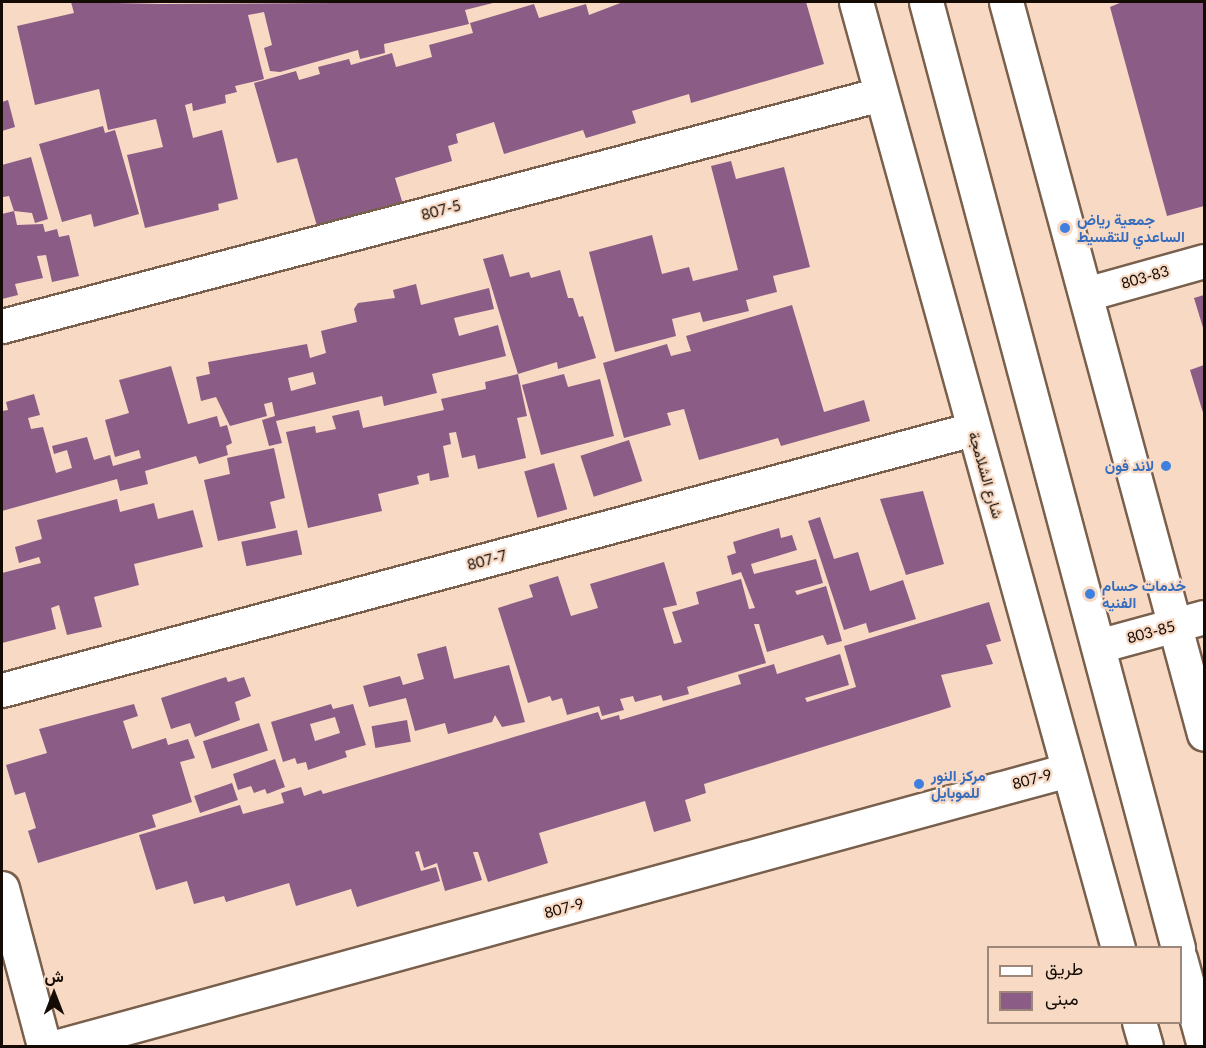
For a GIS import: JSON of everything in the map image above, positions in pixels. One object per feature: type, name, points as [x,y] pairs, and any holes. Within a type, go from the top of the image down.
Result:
[{"type":"street","name":"شارع الشلامجة","points":[[856,2],[1117,946]]},
{"type":"street","points":[[926,2],[1177,946]]},
{"type":"street","points":[[1006,2],[1086,294],[1190,622],[1204,734]]},
{"type":"street","name":"807-5","points":[[2,326],[881,94]]},
{"type":"street","name":"803-83","points":[[1086,294],[1204,261]]},
{"type":"street","name":"807-7","points":[[2,690],[973,429]]},
{"type":"street","name":"803-85","points":[[1098,646],[1190,622]]},
{"type":"street","name":"807-9","points":[[59,1047],[1068,770]]},
{"type":"street","points":[[2,888],[44,1047]]},
{"type":"street","points":[[1182,965],[1204,1047]]},
{"type":"street","points":[[1139,1024],[1146,1047]]},
{"type":"building","points":[[71,2],[161,4],[497,2],[465,10],[469,24],[384,44],[385,53],[360,59],[358,50],[280,72],[270,71],[264,48],[272,45],[264,12],[248,15],[264,79],[235,86],[237,92],[225,95],[226,103],[193,111],[192,103],[185,105],[193,138],[222,130],[238,199],[218,204],[219,210],[145,228],[127,155],[163,147],[156,119],[108,130],[99,89],[35,105],[17,26],[74,13]]},
{"type":"building","points":[[623,2],[806,2],[824,64],[691,103],[689,94],[632,111],[636,123],[586,138],[583,130],[504,154],[494,122],[456,134],[458,143],[448,146],[452,161],[395,178],[405,211],[320,236],[297,158],[277,163],[254,83],[296,71],[299,80],[320,74],[318,67],[349,59],[351,65],[392,53],[396,67],[432,57],[429,45],[473,33],[470,23],[534,4],[539,18],[586,4],[589,15]]},
{"type":"building","points":[[1122,2],[1204,2],[1204,206],[1167,216],[1110,7]]},
{"type":"building","points":[[8,100],[15,127],[2,131],[2,102]]},
{"type":"building","points":[[103,126],[105,133],[115,130],[139,214],[94,227],[91,214],[62,222],[39,144]]},
{"type":"building","points":[[31,157],[48,219],[35,223],[32,213],[14,211],[9,196],[3,197],[2,205],[2,165]]},
{"type":"building","points":[[731,161],[736,179],[784,167],[810,267],[773,276],[777,292],[746,300],[749,311],[703,322],[700,312],[672,319],[676,336],[615,352],[589,252],[652,235],[662,274],[689,267],[693,281],[738,270],[711,166]]},
{"type":"building","points":[[14,211],[17,225],[43,224],[45,232],[57,229],[59,237],[69,235],[79,276],[52,282],[46,255],[37,256],[43,278],[15,284],[18,295],[2,299],[2,214]]},
{"type":"building","points":[[503,254],[510,277],[529,272],[531,278],[560,270],[568,298],[573,298],[579,317],[583,316],[596,358],[558,369],[557,362],[518,374],[483,259]]},
{"type":"building","points":[[416,284],[421,305],[489,288],[494,309],[454,318],[459,336],[498,325],[506,356],[432,374],[437,393],[384,406],[382,396],[276,421],[282,443],[269,446],[262,420],[275,416],[272,402],[264,404],[267,416],[230,426],[216,397],[201,401],[196,377],[210,374],[208,362],[307,344],[310,358],[326,353],[321,331],[357,322],[354,309],[358,303],[395,298],[393,290]],"holes":[[[313,372],[316,384],[291,391],[288,378]]]},
{"type":"building","points":[[1204,295],[1204,331],[1194,298]]},
{"type":"building","points":[[792,305],[824,412],[864,400],[870,421],[781,446],[778,438],[699,460],[684,409],[667,413],[671,425],[624,438],[603,363],[667,344],[671,356],[691,351],[686,336]]},
{"type":"building","points":[[1204,365],[1204,416],[1190,370]]},
{"type":"building","points":[[171,366],[188,424],[217,416],[220,427],[227,425],[232,443],[226,446],[228,455],[199,464],[196,456],[145,471],[148,484],[120,491],[117,479],[2,511],[2,411],[8,410],[6,402],[34,394],[40,415],[28,418],[31,429],[43,427],[56,473],[72,468],[67,450],[54,454],[52,446],[87,437],[94,460],[110,455],[113,466],[141,458],[139,450],[115,457],[105,420],[129,413],[119,380]]},
{"type":"building","points":[[518,374],[527,416],[517,418],[526,458],[478,469],[475,455],[462,458],[456,432],[449,433],[451,444],[443,446],[449,477],[430,481],[429,473],[417,476],[419,484],[378,494],[382,511],[308,528],[286,432],[315,426],[316,433],[336,429],[332,416],[359,410],[363,428],[444,410],[441,399],[486,389],[485,382]]},
{"type":"building","points":[[564,374],[568,387],[600,379],[614,436],[541,455],[522,385]]},
{"type":"building","points":[[629,440],[642,481],[594,497],[580,456]]},
{"type":"building","points":[[274,448],[285,498],[270,502],[276,528],[218,541],[204,480],[230,474],[227,458]]},
{"type":"building","points":[[554,463],[567,509],[537,518],[524,472]]},
{"type":"building","points":[[923,491],[944,564],[906,575],[880,499]]},
{"type":"building","points":[[117,499],[120,512],[154,503],[158,519],[193,510],[203,547],[134,564],[139,585],[94,597],[102,627],[67,635],[59,605],[51,608],[56,629],[2,643],[2,573],[41,563],[39,557],[19,563],[15,547],[42,539],[37,520]]},
{"type":"building","points":[[820,517],[834,559],[858,552],[870,591],[903,580],[916,619],[869,633],[866,623],[844,630],[808,521]]},
{"type":"building","points":[[779,528],[781,538],[792,535],[797,550],[751,564],[754,574],[816,559],[823,583],[795,591],[797,595],[826,586],[842,641],[827,645],[823,635],[767,652],[759,624],[754,624],[766,663],[687,687],[689,694],[663,701],[661,695],[635,702],[633,696],[620,699],[624,710],[602,716],[599,706],[567,715],[562,698],[552,701],[550,696],[528,703],[498,608],[533,597],[529,585],[558,576],[571,616],[598,608],[590,584],[664,562],[677,605],[663,608],[674,644],[682,642],[672,612],[699,604],[696,592],[741,579],[749,609],[755,608],[741,572],[732,575],[727,556],[736,553],[733,542]]},
{"type":"building","points":[[297,530],[302,554],[246,566],[241,542]]},
{"type":"building","points":[[989,602],[1001,641],[986,645],[993,664],[941,675],[951,707],[704,784],[706,793],[685,800],[691,821],[654,832],[645,801],[539,833],[548,863],[488,882],[478,852],[473,852],[482,880],[445,891],[437,863],[424,868],[419,851],[415,852],[421,871],[436,867],[440,881],[357,907],[351,889],[296,906],[289,883],[226,902],[224,896],[194,904],[187,881],[156,890],[139,835],[240,805],[243,814],[284,803],[281,793],[301,787],[304,796],[321,790],[323,794],[598,712],[601,720],[619,715],[620,720],[741,684],[738,675],[774,664],[777,674],[840,654],[849,685],[805,698],[807,702],[856,687],[844,646]]},
{"type":"building","points":[[446,646],[454,679],[509,665],[525,722],[502,727],[495,715],[492,722],[448,734],[445,723],[415,731],[406,698],[369,707],[363,686],[400,676],[403,685],[424,679],[417,654]]},
{"type":"building","points":[[226,677],[228,682],[244,677],[251,696],[235,702],[240,720],[195,737],[190,723],[171,729],[161,698]]},
{"type":"building","points":[[134,704],[138,716],[123,721],[132,749],[166,738],[168,745],[188,739],[195,758],[180,762],[192,802],[152,815],[156,827],[38,863],[28,831],[36,828],[25,792],[15,795],[6,765],[47,753],[39,729]]},
{"type":"building","points":[[331,704],[333,709],[353,704],[366,745],[345,751],[347,757],[308,770],[306,762],[297,764],[295,758],[283,762],[271,722]],"holes":[[[335,717],[340,733],[315,741],[310,724]]]},
{"type":"building","points":[[407,720],[411,742],[375,748],[372,726]]},
{"type":"building","points":[[259,723],[268,751],[212,769],[203,741]]},
{"type":"building","points":[[275,759],[285,787],[267,794],[265,789],[254,793],[251,786],[238,790],[233,774]]},
{"type":"building","points":[[232,783],[238,800],[200,813],[194,796]]},
{"type":"place","name":"جمعية رياض الساعدي للتقسيط","points":[[1065,228]]},
{"type":"place","name":"لاند فون","points":[[1166,466]]},
{"type":"place","name":"خدمات حسام الفنيه","points":[[1090,594]]},
{"type":"place","name":"مركز النور للموبايل","points":[[919,784]]}]
